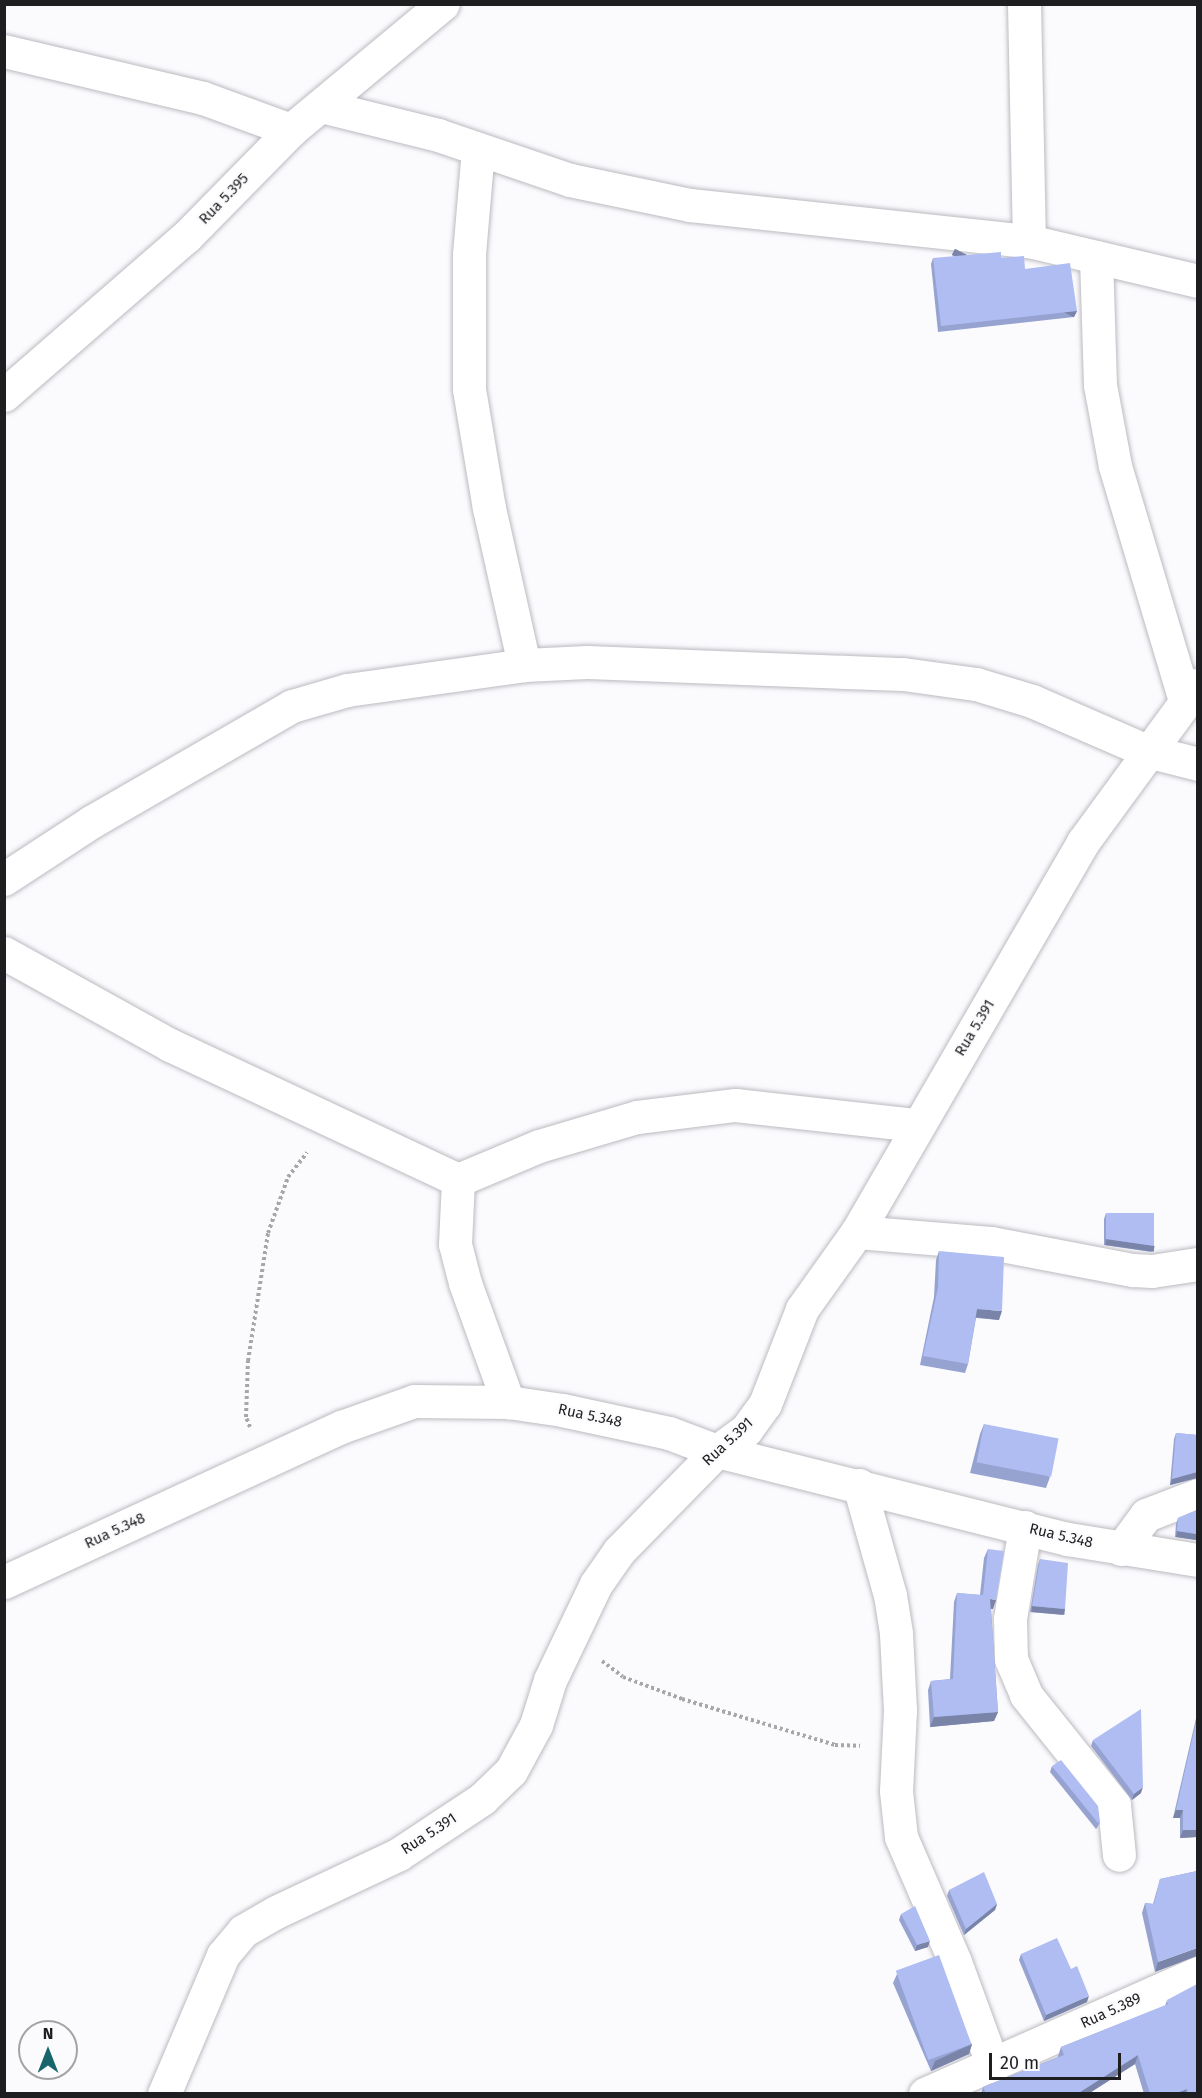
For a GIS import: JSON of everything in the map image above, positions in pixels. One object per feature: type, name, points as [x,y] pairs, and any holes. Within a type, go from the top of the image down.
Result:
[{"type":"street","name":"Rua 5.395","points":[[4,395],[188,236],[291,130],[443,4]]},
{"type":"street","points":[[1024,4],[1029,241]]},
{"type":"street","points":[[4,51],[203,98],[291,130]]},
{"type":"street","points":[[321,106],[478,149],[570,180],[690,205],[1029,241],[1197,281]]},
{"type":"street","points":[[478,149],[469,255],[469,389],[489,508],[524,665]]},
{"type":"street","points":[[1096,258],[1100,385],[1115,466],[1191,693]]},
{"type":"street","points":[[4,879],[91,822],[292,706],[347,690],[524,665],[587,662],[903,674],[976,684],[1032,700],[1147,751],[1197,764]]},
{"type":"street","name":"Rua 5.391","points":[[164,2094],[223,1955],[243,1931],[276,1912],[399,1854],[482,1799],[510,1771],[536,1725],[550,1680],[596,1584],[619,1551],[717,1451],[746,1430],[765,1404],[802,1309],[857,1232],[1083,842],[1191,693]]},
{"type":"street","points":[[4,953],[170,1045],[458,1180],[539,1146],[658,1114],[735,1106],[917,1125]]},
{"type":"street","points":[[458,1180],[455,1244],[465,1283],[508,1402]]},
{"type":"street","points":[[857,1232],[992,1243],[1133,1270],[1152,1271],[1197,1264]]},
{"type":"street","name":"Rua 5.348","points":[[4,1582],[265,1462],[383,1410],[414,1401],[508,1402],[669,1433],[717,1451],[1025,1527],[1122,1549],[1197,1560]]},
{"type":"street","points":[[859,1485],[890,1595],[896,1634],[897,1816],[901,1837],[955,1962],[993,2066]]},
{"type":"street","points":[[1122,1549],[1146,1515],[1197,1495]]},
{"type":"street","points":[[1025,1527],[1010,1619],[1011,1659],[1026,1695],[1114,1805],[1119,1855]]},
{"type":"street","name":"Rua 5.389","points":[[926,2094],[1197,1973]]},
{"type":"path","points":[[265,1462],[246,1417],[248,1361],[268,1233],[288,1177],[331,1122]]},
{"type":"path","points":[[571,1636],[623,1677],[682,1699],[835,1745],[898,1747]]},
{"type":"building","points":[[1001,252],[1001,258],[1024,256],[1025,269],[1070,263],[1077,311],[941,326],[933,258]]},
{"type":"building","points":[[1106,1213],[1154,1213],[1154,1246],[1106,1239]]},
{"type":"building","points":[[939,1251],[1004,1257],[1002,1311],[977,1309],[968,1364],[923,1356],[938,1288]]},
{"type":"building","points":[[984,1424],[1059,1439],[1051,1477],[977,1462]]},
{"type":"building","points":[[1176,1433],[1197,1435],[1197,1472],[1172,1479]]},
{"type":"building","points":[[1197,1510],[1197,1534],[1177,1531],[1178,1518]]},
{"type":"building","points":[[988,1549],[1004,1551],[996,1600],[990,1599],[998,1712],[934,1717],[931,1681],[953,1679],[957,1593],[983,1595]]},
{"type":"building","points":[[1040,1559],[1068,1563],[1065,1609],[1032,1606]]},
{"type":"building","points":[[1141,1709],[1143,1787],[1134,1794],[1093,1740]]},
{"type":"building","points":[[1197,1718],[1197,1830],[1183,1830],[1183,1810],[1176,1810]]},
{"type":"building","points":[[1061,1760],[1098,1806],[1100,1822],[1098,1823],[1052,1766]]},
{"type":"building","points":[[1197,1871],[1197,1948],[1158,1962],[1145,1903],[1154,1904],[1160,1879]]},
{"type":"building","points":[[984,1872],[997,1904],[966,1929],[949,1890]]},
{"type":"building","points":[[915,1906],[930,1941],[917,1945],[901,1914]]},
{"type":"building","points":[[1057,1938],[1071,1969],[1077,1966],[1089,1996],[1046,2015],[1021,1954]]},
{"type":"building","points":[[939,1955],[971,2044],[928,2060],[896,1971]]},
{"type":"building","points":[[1197,1984],[1197,2094],[1188,2094],[1187,2089],[1174,2094],[1150,2094],[1138,2055],[1077,2094],[986,2094],[983,2087],[1064,2055],[1061,2047],[1168,2004],[1167,2000]]}]
